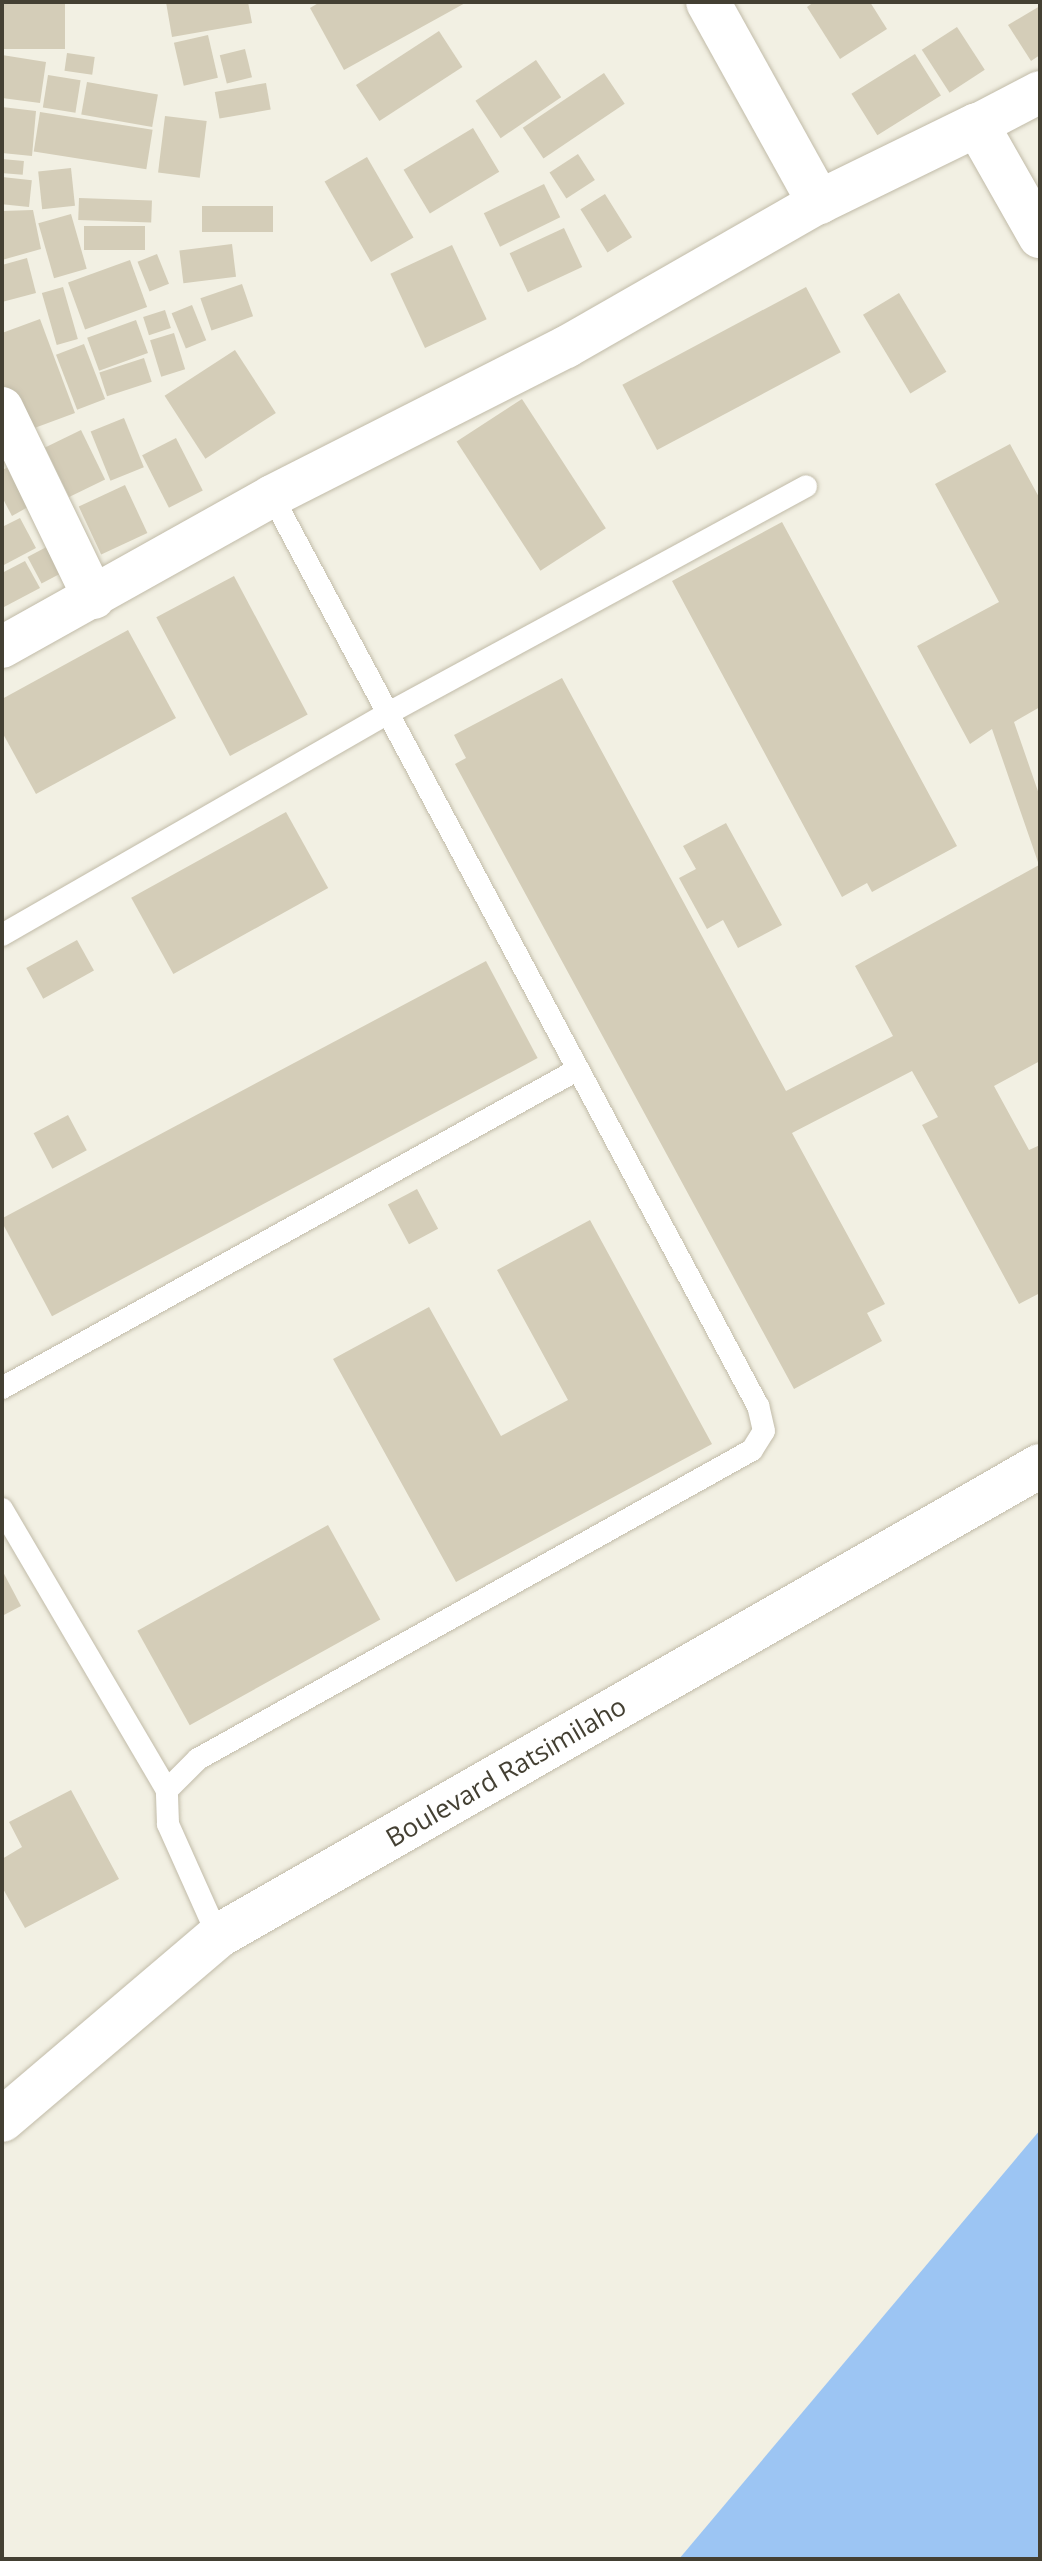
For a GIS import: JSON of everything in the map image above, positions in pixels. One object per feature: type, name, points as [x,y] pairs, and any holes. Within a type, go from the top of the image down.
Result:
[{"type":"street","points":[[711,3],[819,202]]},
{"type":"street","points":[[2,647],[272,496],[566,347],[819,202],[1040,92]]},
{"type":"street","points":[[977,125],[1040,236]]},
{"type":"street","points":[[2,408],[94,598]]},
{"type":"street","name":"Boulevard Ratsimilaho","points":[[2,2120],[218,1936],[1040,1466]]},
{"type":"lane","points":[[2,935],[385,715],[806,486]]},
{"type":"lane","points":[[167,1790],[198,1759],[752,1450],[764,1431],[758,1406],[575,1071],[272,496]]},
{"type":"lane","points":[[2,1388],[575,1071]]},
{"type":"lane","points":[[2,1509],[167,1790],[168,1824],[218,1936]]},
{"type":"water","points":[[1040,2130],[1040,2559],[679,2559]]},
{"type":"building","points":[[2,2],[65,2],[65,49],[2,49]]},
{"type":"building","points":[[166,2],[248,2],[252,23],[172,37]]},
{"type":"building","points":[[320,2],[467,2],[344,70],[310,8]]},
{"type":"building","points":[[814,2],[870,2],[887,29],[840,59],[807,7]]},
{"type":"building","points":[[1040,6],[1040,55],[1031,61],[1008,25]]},
{"type":"building","points":[[957,27],[985,70],[950,93],[922,50]]},
{"type":"building","points":[[439,31],[462,67],[379,121],[356,85]]},
{"type":"building","points":[[208,35],[218,78],[184,86],[174,43]]},
{"type":"building","points":[[245,49],[252,77],[227,83],[220,55]]},
{"type":"building","points":[[67,53],[95,57],[92,75],[64,71]]},
{"type":"building","points":[[915,54],[941,96],[877,135],[851,94]]},
{"type":"building","points":[[2,55],[46,62],[40,103],[2,98]]},
{"type":"building","points":[[536,60],[561,97],[501,138],[475,101]]},
{"type":"building","points":[[604,73],[625,104],[543,158],[523,128]]},
{"type":"building","points":[[48,75],[81,80],[75,113],[43,108]]},
{"type":"building","points":[[87,82],[158,95],[152,127],[81,114]]},
{"type":"building","points":[[266,83],[271,110],[219,119],[215,92]]},
{"type":"building","points":[[2,107],[36,111],[32,156],[2,153]]},
{"type":"building","points":[[40,112],[153,130],[146,169],[34,152]]},
{"type":"building","points":[[165,116],[207,121],[200,178],[158,173]]},
{"type":"building","points":[[473,128],[499,172],[430,213],[404,170]]},
{"type":"building","points":[[578,154],[595,180],[566,199],[549,173]]},
{"type":"building","points":[[367,157],[414,238],[371,262],[325,182]]},
{"type":"building","points":[[2,159],[24,161],[23,175],[2,173]]},
{"type":"building","points":[[71,168],[75,206],[42,209],[38,171]]},
{"type":"building","points":[[2,177],[32,180],[29,207],[2,204]]},
{"type":"building","points":[[544,184],[560,217],[500,247],[484,213]]},
{"type":"building","points":[[605,194],[632,237],[607,253],[580,209]]},
{"type":"building","points":[[79,198],[152,201],[151,223],[78,220]]},
{"type":"building","points":[[202,206],[273,206],[273,232],[202,232]]},
{"type":"building","points":[[33,210],[41,249],[2,260],[2,211]]},
{"type":"building","points":[[71,214],[87,269],[54,278],[38,223]]},
{"type":"building","points":[[84,226],[145,226],[145,250],[84,250]]},
{"type":"building","points":[[564,228],[582,267],[528,292],[510,253]]},
{"type":"building","points":[[232,244],[236,277],[183,283],[179,250]]},
{"type":"building","points":[[452,245],[487,319],[425,348],[390,274]]},
{"type":"building","points":[[157,254],[169,284],[150,292],[138,262]]},
{"type":"building","points":[[27,258],[36,293],[2,302],[2,265]]},
{"type":"building","points":[[130,260],[147,307],[85,330],[68,283]]},
{"type":"building","points":[[242,284],[253,316],[211,330],[200,298]]},
{"type":"building","points":[[63,287],[78,339],[57,345],[42,293]]},
{"type":"building","points":[[806,287],[841,352],[657,450],[622,385]]},
{"type":"building","points":[[899,293],[946,372],[910,393],[863,315]]},
{"type":"building","points":[[192,305],[206,340],[186,348],[172,313]]},
{"type":"building","points":[[165,310],[171,328],[149,335],[143,317]]},
{"type":"building","points":[[40,319],[75,413],[21,433],[2,382],[2,333]]},
{"type":"building","points":[[136,320],[148,353],[99,371],[87,338]]},
{"type":"building","points":[[174,333],[185,369],[161,377],[150,340]]},
{"type":"building","points":[[84,344],[105,399],[77,410],[56,355]]},
{"type":"building","points":[[235,350],[276,413],[205,459],[165,396]]},
{"type":"building","points":[[144,358],[152,382],[107,396],[99,373]]},
{"type":"building","points":[[522,399],[606,528],[540,571],[457,441]]},
{"type":"building","points":[[124,418],[144,467],[110,481],[91,431]]},
{"type":"building","points":[[81,430],[105,479],[69,497],[45,448]]},
{"type":"building","points":[[176,438],[203,491],[169,508],[142,455]]},
{"type":"building","points":[[1010,444],[1040,499],[1040,707],[1014,722],[1040,797],[1040,1061],[994,1086],[1029,1150],[1040,1145],[1040,1293],[1019,1304],[922,1125],[938,1117],[912,1071],[792,1133],[885,1304],[867,1313],[882,1341],[794,1389],[455,764],[466,758],[454,735],[562,678],[786,1091],[893,1036],[855,966],[1039,865],[992,729],[970,744],[917,646],[999,602],[935,484]]},
{"type":"building","points":[[15,464],[35,503],[12,516],[2,497],[2,470]]},
{"type":"building","points":[[125,485],[147,533],[101,555],[79,507]]},
{"type":"building","points":[[20,518],[36,548],[2,566],[2,527]]},
{"type":"building","points":[[782,522],[957,846],[872,892],[867,883],[842,897],[672,581]]},
{"type":"building","points":[[54,543],[68,569],[42,584],[28,557]]},
{"type":"building","points":[[25,561],[40,588],[4,607],[2,573]]},
{"type":"building","points":[[234,576],[308,715],[230,756],[156,617]]},
{"type":"building","points":[[128,630],[176,718],[36,794],[2,732],[2,699]]},
{"type":"building","points":[[286,812],[328,888],[173,974],[131,898]]},
{"type":"building","points":[[726,823],[782,925],[738,948],[723,920],[707,929],[679,878],[696,869],[683,846]]},
{"type":"building","points":[[77,940],[94,971],[43,999],[26,968]]},
{"type":"building","points":[[486,961],[538,1058],[52,1316],[2,1218]]},
{"type":"building","points":[[68,1115],[87,1150],[52,1169],[34,1133]]},
{"type":"building","points":[[417,1189],[438,1229],[409,1244],[388,1204]]},
{"type":"building","points":[[590,1220],[712,1444],[456,1582],[333,1359],[429,1307],[501,1436],[568,1400],[497,1270]]},
{"type":"building","points":[[328,1525],[380,1619],[190,1725],[137,1631]]},
{"type":"building","points":[[2,1570],[21,1606],[2,1616]]},
{"type":"building","points":[[71,1790],[119,1879],[25,1928],[2,1887],[2,1859],[22,1847],[9,1822]]}]
